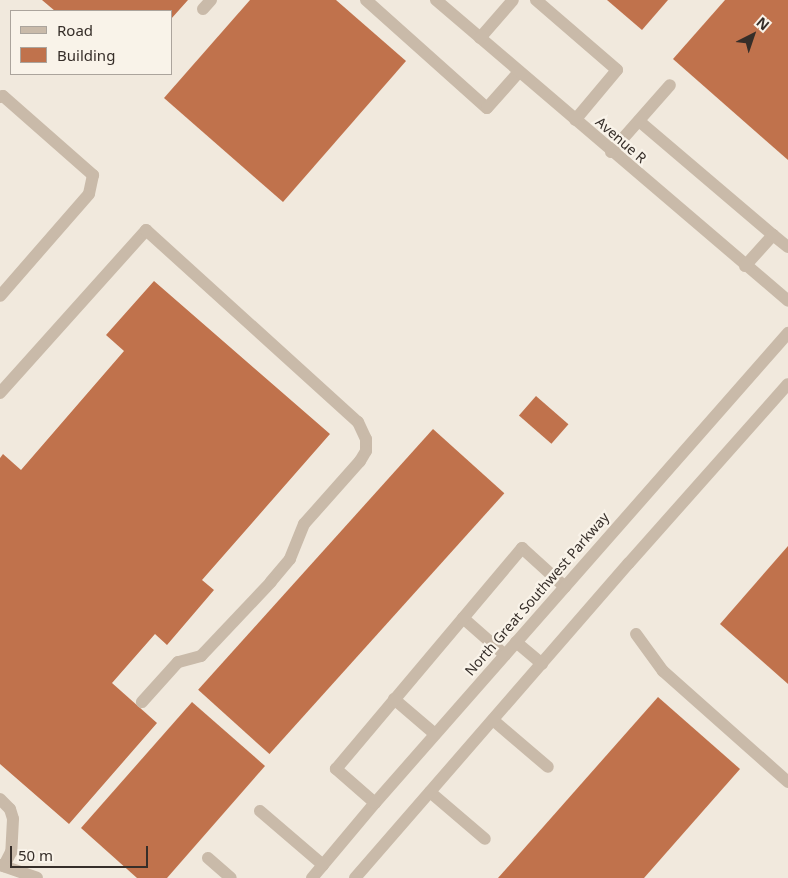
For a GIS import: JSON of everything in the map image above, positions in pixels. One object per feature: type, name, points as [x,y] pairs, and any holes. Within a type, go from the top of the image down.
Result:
[{"type":"street","points":[[366,0],[487,108],[519,72]]},
{"type":"street","name":"Avenue R","points":[[436,0],[788,302]]},
{"type":"street","points":[[480,38],[513,0]]},
{"type":"street","points":[[536,0],[617,70],[575,120]]},
{"type":"street","points":[[611,152],[670,85]]},
{"type":"street","points":[[0,97],[3,96],[93,175],[90,194],[0,296]]},
{"type":"street","points":[[639,121],[788,247]]},
{"type":"street","points":[[0,393],[146,230],[358,422],[366,439],[366,451],[360,461],[304,524],[290,559],[271,582],[201,656],[178,662],[142,702]]},
{"type":"street","points":[[745,266],[773,235]]},
{"type":"street","name":"North Great Southwest Parkway","points":[[320,873],[375,803],[788,333]]},
{"type":"street","points":[[355,878],[788,384]]},
{"type":"street","points":[[375,803],[336,768],[522,548],[565,587]]},
{"type":"street","points":[[463,618],[505,655]]},
{"type":"street","points":[[636,634],[663,671],[788,782]]},
{"type":"street","points":[[516,642],[542,664]]},
{"type":"street","points":[[394,699],[436,734]]},
{"type":"street","points":[[493,720],[548,767]]},
{"type":"street","points":[[430,792],[485,839]]},
{"type":"street","points":[[0,799],[10,809],[13,819],[11,852],[2,865],[37,878]]},
{"type":"street","points":[[260,811],[320,873]]},
{"type":"street","points":[[208,858],[231,878]]},
{"type":"building","points":[[42,0],[188,0],[172,18],[172,10],[54,10]]},
{"type":"building","points":[[250,0],[336,0],[406,61],[283,202],[164,98]]},
{"type":"building","points":[[607,0],[668,0],[642,30]]},
{"type":"building","points":[[725,0],[788,0],[788,160],[673,59]]},
{"type":"building","points":[[154,281],[330,434],[202,580],[214,590],[167,645],[155,634],[112,683],[157,723],[69,824],[0,764],[0,458],[3,454],[21,470],[124,351],[106,335]]},
{"type":"building","points":[[536,396],[568,424],[551,444],[519,416]]},
{"type":"building","points":[[433,429],[504,493],[269,754],[198,690]]},
{"type":"building","points":[[788,546],[788,684],[720,624]]},
{"type":"building","points":[[658,697],[740,769],[644,878],[498,878]]},
{"type":"building","points":[[192,702],[265,766],[167,878],[137,878],[81,828]]}]
